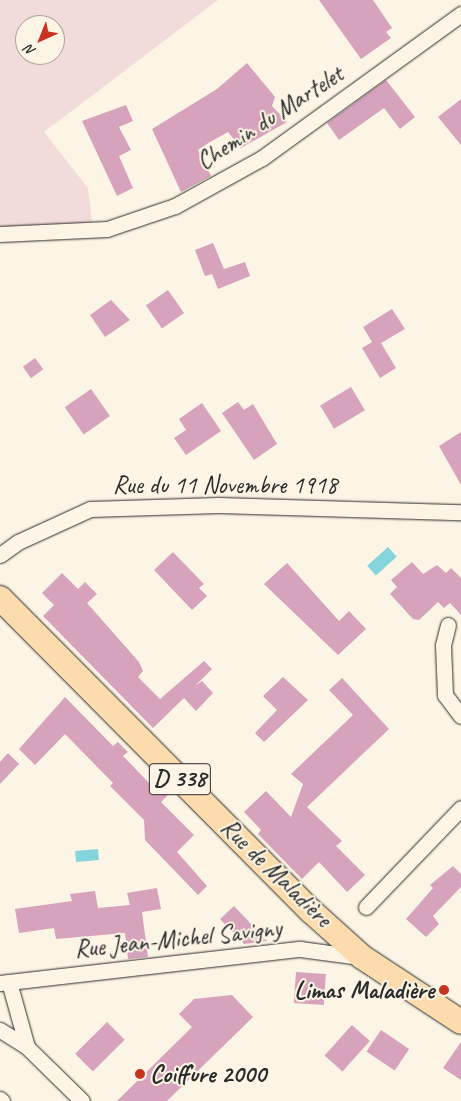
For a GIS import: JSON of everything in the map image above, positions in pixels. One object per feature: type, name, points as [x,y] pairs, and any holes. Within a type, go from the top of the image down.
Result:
[{"type":"main road","name":"Rue de Maladière","points":[[0,598],[362,957]]},
{"type":"main road","name":"D 338","points":[[362,957],[461,1022]]},
{"type":"street","name":"Chemin du Martelet","points":[[0,234],[107,229],[175,206],[262,158],[461,14]]},
{"type":"street","name":"Rue du 11 Novembre 1918","points":[[0,556],[18,542],[90,509],[218,505],[461,512]]},
{"type":"street","points":[[448,625],[443,646],[445,695],[461,716]]},
{"type":"street","points":[[366,907],[461,808]]},
{"type":"street","name":"Rue Jean-Michel Savigny","points":[[5,982],[300,949],[362,957]]},
{"type":"street","points":[[5,982],[27,1047]]},
{"type":"street","points":[[0,1030],[27,1047],[82,1101]]},
{"type":"shaded area","points":[[0,0],[218,0],[44,132],[88,188],[93,230],[0,233]]},
{"type":"water","points":[[388,547],[397,557],[376,575],[367,566]]},
{"type":"water","points":[[98,849],[99,860],[76,862],[75,851]]},
{"type":"building","points":[[319,0],[373,0],[392,28],[386,32],[391,38],[361,59]]},
{"type":"building","points":[[247,63],[275,97],[272,106],[287,122],[241,148],[228,132],[210,142],[198,150],[211,176],[181,192],[152,129],[217,89]]},
{"type":"building","points":[[386,80],[415,117],[400,129],[384,108],[339,140],[327,123]]},
{"type":"building","points":[[461,99],[461,145],[438,117]]},
{"type":"building","points":[[126,105],[133,121],[119,127],[131,150],[119,156],[133,188],[117,196],[82,121]]},
{"type":"building","points":[[213,243],[224,269],[245,262],[250,276],[218,289],[212,274],[205,276],[195,250]]},
{"type":"building","points":[[168,290],[184,313],[162,328],[146,305]]},
{"type":"building","points":[[111,300],[130,320],[105,337],[90,315]]},
{"type":"building","points":[[392,309],[405,329],[381,343],[396,368],[380,378],[362,348],[372,342],[363,327]]},
{"type":"building","points":[[35,358],[43,369],[31,378],[23,367]]},
{"type":"building","points":[[351,387],[365,410],[334,429],[320,406]]},
{"type":"building","points":[[91,389],[110,416],[84,434],[65,407]]},
{"type":"building","points":[[238,402],[244,410],[253,404],[277,444],[254,460],[222,413]]},
{"type":"building","points":[[202,403],[221,431],[186,455],[174,438],[186,430],[179,419]]},
{"type":"building","points":[[461,432],[461,485],[439,446]]},
{"type":"building","points":[[173,552],[204,584],[199,588],[207,596],[192,610],[154,570]]},
{"type":"building","points":[[412,562],[423,574],[437,565],[446,573],[451,568],[461,578],[461,615],[450,603],[444,608],[438,602],[419,620],[413,619],[390,594],[397,587],[391,580]]},
{"type":"building","points":[[287,563],[339,621],[349,611],[366,629],[338,655],[264,584]]},
{"type":"building","points":[[62,573],[78,589],[85,582],[97,594],[87,603],[139,662],[143,671],[138,677],[160,699],[204,661],[212,669],[195,686],[202,681],[213,693],[196,711],[184,698],[153,728],[43,616],[54,605],[42,593]]},
{"type":"building","points":[[283,677],[308,700],[264,742],[255,733],[277,710],[263,696]]},
{"type":"building","points":[[342,678],[389,729],[307,807],[342,841],[336,846],[365,875],[347,892],[319,862],[302,879],[258,834],[261,830],[244,812],[266,791],[291,817],[303,784],[291,774],[353,715],[329,690]]},
{"type":"building","points":[[65,697],[113,746],[118,742],[128,752],[123,756],[151,785],[156,781],[169,794],[161,802],[194,835],[177,852],[207,886],[198,895],[145,840],[144,820],[110,786],[113,783],[65,734],[35,765],[19,749]]},
{"type":"building","points":[[8,753],[19,764],[0,784],[0,762]]},
{"type":"building","points":[[453,866],[461,874],[461,887],[433,916],[439,924],[426,937],[406,919],[433,888],[430,885]]},
{"type":"building","points":[[157,888],[161,909],[142,912],[148,957],[128,959],[125,933],[56,939],[54,928],[19,933],[15,909],[72,901],[70,894],[95,891],[98,908],[130,905],[127,893]]},
{"type":"building","points":[[234,906],[267,941],[244,944],[220,919]]},
{"type":"building","points":[[296,972],[326,974],[324,1005],[294,1003]]},
{"type":"building","points":[[232,995],[253,1017],[167,1101],[117,1101],[192,1027],[179,1014],[194,999]]},
{"type":"building","points":[[107,1022],[125,1040],[93,1071],[75,1054]]},
{"type":"building","points":[[352,1025],[370,1041],[342,1072],[325,1055]]},
{"type":"building","points":[[381,1030],[409,1049],[395,1071],[366,1052]]},
{"type":"building","points":[[461,1042],[461,1080],[443,1068]]},
{"type":"place","name":"Limas Maladière","points":[[444,990]]},
{"type":"place","name":"Coiffure 2000","points":[[140,1074]]}]
